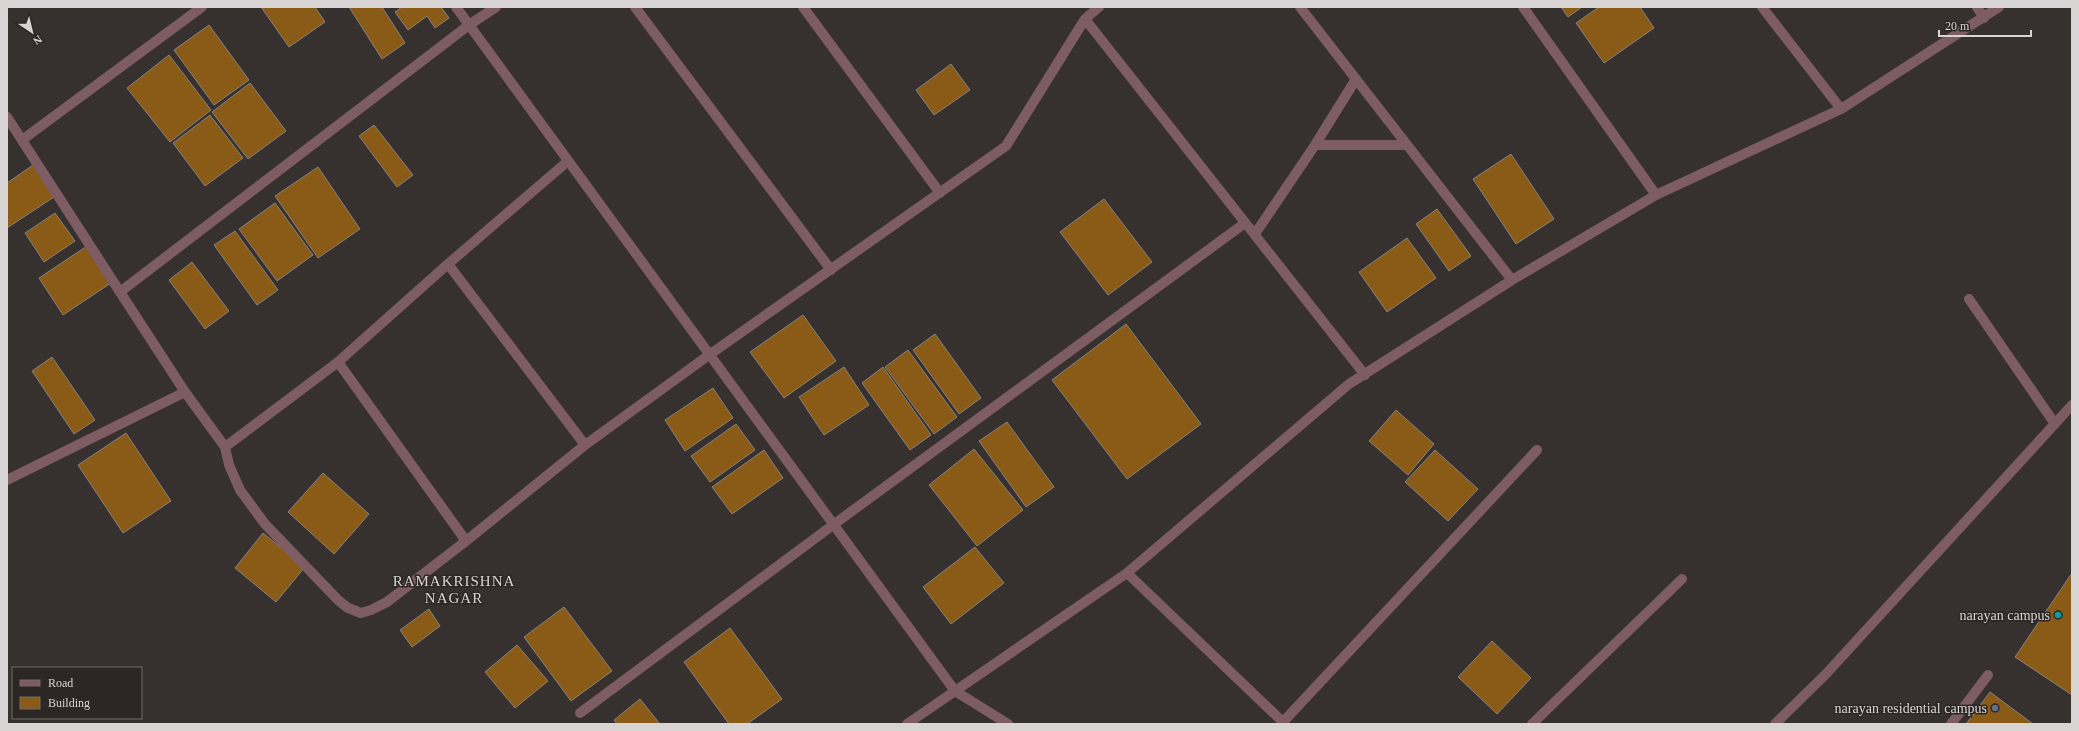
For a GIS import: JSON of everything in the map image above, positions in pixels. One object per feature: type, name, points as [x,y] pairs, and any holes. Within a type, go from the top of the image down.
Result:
[{"type":"street","points":[[22,140],[202,7]]},
{"type":"street","points":[[456,7],[955,691],[1008,724]]},
{"type":"street","points":[[120,292],[469,25],[496,7]]},
{"type":"street","points":[[635,7],[831,270]]},
{"type":"street","points":[[803,7],[940,193]]},
{"type":"street","points":[[7,116],[185,392],[225,447],[229,465],[240,490],[265,524],[348,608],[361,613],[372,610],[387,602],[466,542],[585,445],[709,355],[1006,146],[1085,19],[1100,7]]},
{"type":"street","points":[[1300,7],[1512,280]]},
{"type":"street","points":[[1523,7],[1656,195]]},
{"type":"street","points":[[1762,7],[1841,109]]},
{"type":"street","points":[[1977,7],[1984,18]]},
{"type":"street","points":[[907,724],[1127,573],[1350,384],[1512,280],[1656,195],[1841,109],[1999,7]]},
{"type":"street","points":[[1085,19],[1365,375]]},
{"type":"street","points":[[1255,234],[1315,145],[1356,79]]},
{"type":"street","points":[[1315,145],[1407,145]]},
{"type":"street","points":[[225,447],[338,362],[448,264],[568,161]]},
{"type":"street","points":[[580,713],[833,525],[1245,223]]},
{"type":"street","points":[[448,264],[585,445]]},
{"type":"street","points":[[1969,299],[2055,424]]},
{"type":"street","points":[[338,362],[466,542]]},
{"type":"street","points":[[7,480],[185,392]]},
{"type":"street","points":[[1775,724],[1826,674],[2072,406]]},
{"type":"street","points":[[1127,573],[1284,723],[1537,450]]},
{"type":"street","points":[[1532,724],[1682,579]]},
{"type":"street","points":[[1951,724],[1988,675]]},
{"type":"building","points":[[261,7],[315,7],[325,22],[289,47]]},
{"type":"building","points":[[349,7],[382,7],[405,43],[382,59]]},
{"type":"building","points":[[402,7],[441,7],[449,18],[435,28],[427,16],[408,30],[395,12]]},
{"type":"building","points":[[1561,7],[1582,7],[1568,17]]},
{"type":"building","points":[[1599,7],[1640,7],[1654,28],[1604,63],[1576,23]]},
{"type":"building","points":[[209,25],[249,80],[214,105],[174,50]]},
{"type":"building","points":[[169,55],[211,110],[170,142],[127,88]]},
{"type":"building","points":[[951,64],[970,90],[934,115],[916,90]]},
{"type":"building","points":[[250,83],[286,131],[248,159],[212,112]]},
{"type":"building","points":[[210,115],[243,158],[205,186],[173,143]]},
{"type":"building","points":[[374,125],[413,175],[397,187],[359,136]]},
{"type":"building","points":[[1511,154],[1554,219],[1516,244],[1473,179]]},
{"type":"building","points":[[33,165],[54,197],[7,228],[7,183]]},
{"type":"building","points":[[318,167],[360,229],[318,258],[275,196]]},
{"type":"building","points":[[1104,199],[1152,262],[1108,295],[1060,232]]},
{"type":"building","points":[[275,203],[313,255],[277,281],[239,229]]},
{"type":"building","points":[[1437,209],[1471,256],[1449,271],[1416,224]]},
{"type":"building","points":[[55,213],[75,241],[44,262],[25,233]]},
{"type":"building","points":[[235,231],[278,290],[257,305],[214,245]]},
{"type":"building","points":[[1407,238],[1436,278],[1387,312],[1359,272]]},
{"type":"building","points":[[87,246],[111,283],[63,315],[39,278]]},
{"type":"building","points":[[192,262],[229,311],[205,329],[169,280]]},
{"type":"building","points":[[803,315],[836,361],[784,398],[750,352]]},
{"type":"building","points":[[1126,324],[1201,424],[1127,479],[1052,380]]},
{"type":"building","points":[[935,334],[981,398],[959,414],[913,350]]},
{"type":"building","points":[[908,350],[957,417],[934,434],[885,367]]},
{"type":"building","points":[[52,357],[95,420],[74,434],[32,371]]},
{"type":"building","points":[[844,367],[869,405],[824,435],[799,397]]},
{"type":"building","points":[[883,367],[931,435],[910,450],[862,383]]},
{"type":"building","points":[[713,388],[733,418],[685,451],[665,420]]},
{"type":"building","points":[[1396,410],[1434,444],[1408,475],[1369,441]]},
{"type":"building","points":[[1007,422],[1054,487],[1026,507],[979,441]]},
{"type":"building","points":[[736,424],[755,450],[710,482],[691,456]]},
{"type":"building","points":[[126,433],[171,501],[123,533],[78,465]]},
{"type":"building","points":[[974,449],[1023,510],[977,546],[929,485]]},
{"type":"building","points":[[764,450],[783,478],[732,514],[712,487]]},
{"type":"building","points":[[1435,450],[1478,489],[1448,521],[1405,482]]},
{"type":"building","points":[[323,473],[369,514],[334,554],[288,512]]},
{"type":"building","points":[[263,533],[305,567],[276,602],[235,568]]},
{"type":"building","points":[[975,547],[1004,583],[951,624],[923,587]]},
{"type":"building","name":"narayan campus","points":[[2072,573],[2072,695],[2015,657]]},
{"type":"building","points":[[564,607],[612,671],[571,701],[524,637]]},
{"type":"building","points":[[429,609],[440,626],[412,647],[400,630]]},
{"type":"building","points":[[730,628],[782,699],[747,724],[729,724],[684,662]]},
{"type":"building","points":[[1492,641],[1531,678],[1497,714],[1458,677]]},
{"type":"building","points":[[517,645],[548,681],[515,708],[485,672]]},
{"type":"building","name":"narayan residential campus","points":[[1990,692],[2033,724],[1966,724]]},
{"type":"building","points":[[640,699],[660,724],[617,724],[614,720]]},
{"type":"place","name":"narayan campus","points":[[2058,615]]},
{"type":"place","name":"narayan residential campus","points":[[1995,708]]},
{"type":"district","name":"RAMAKRISHNA NAGAR","points":[[454,590]]}]
